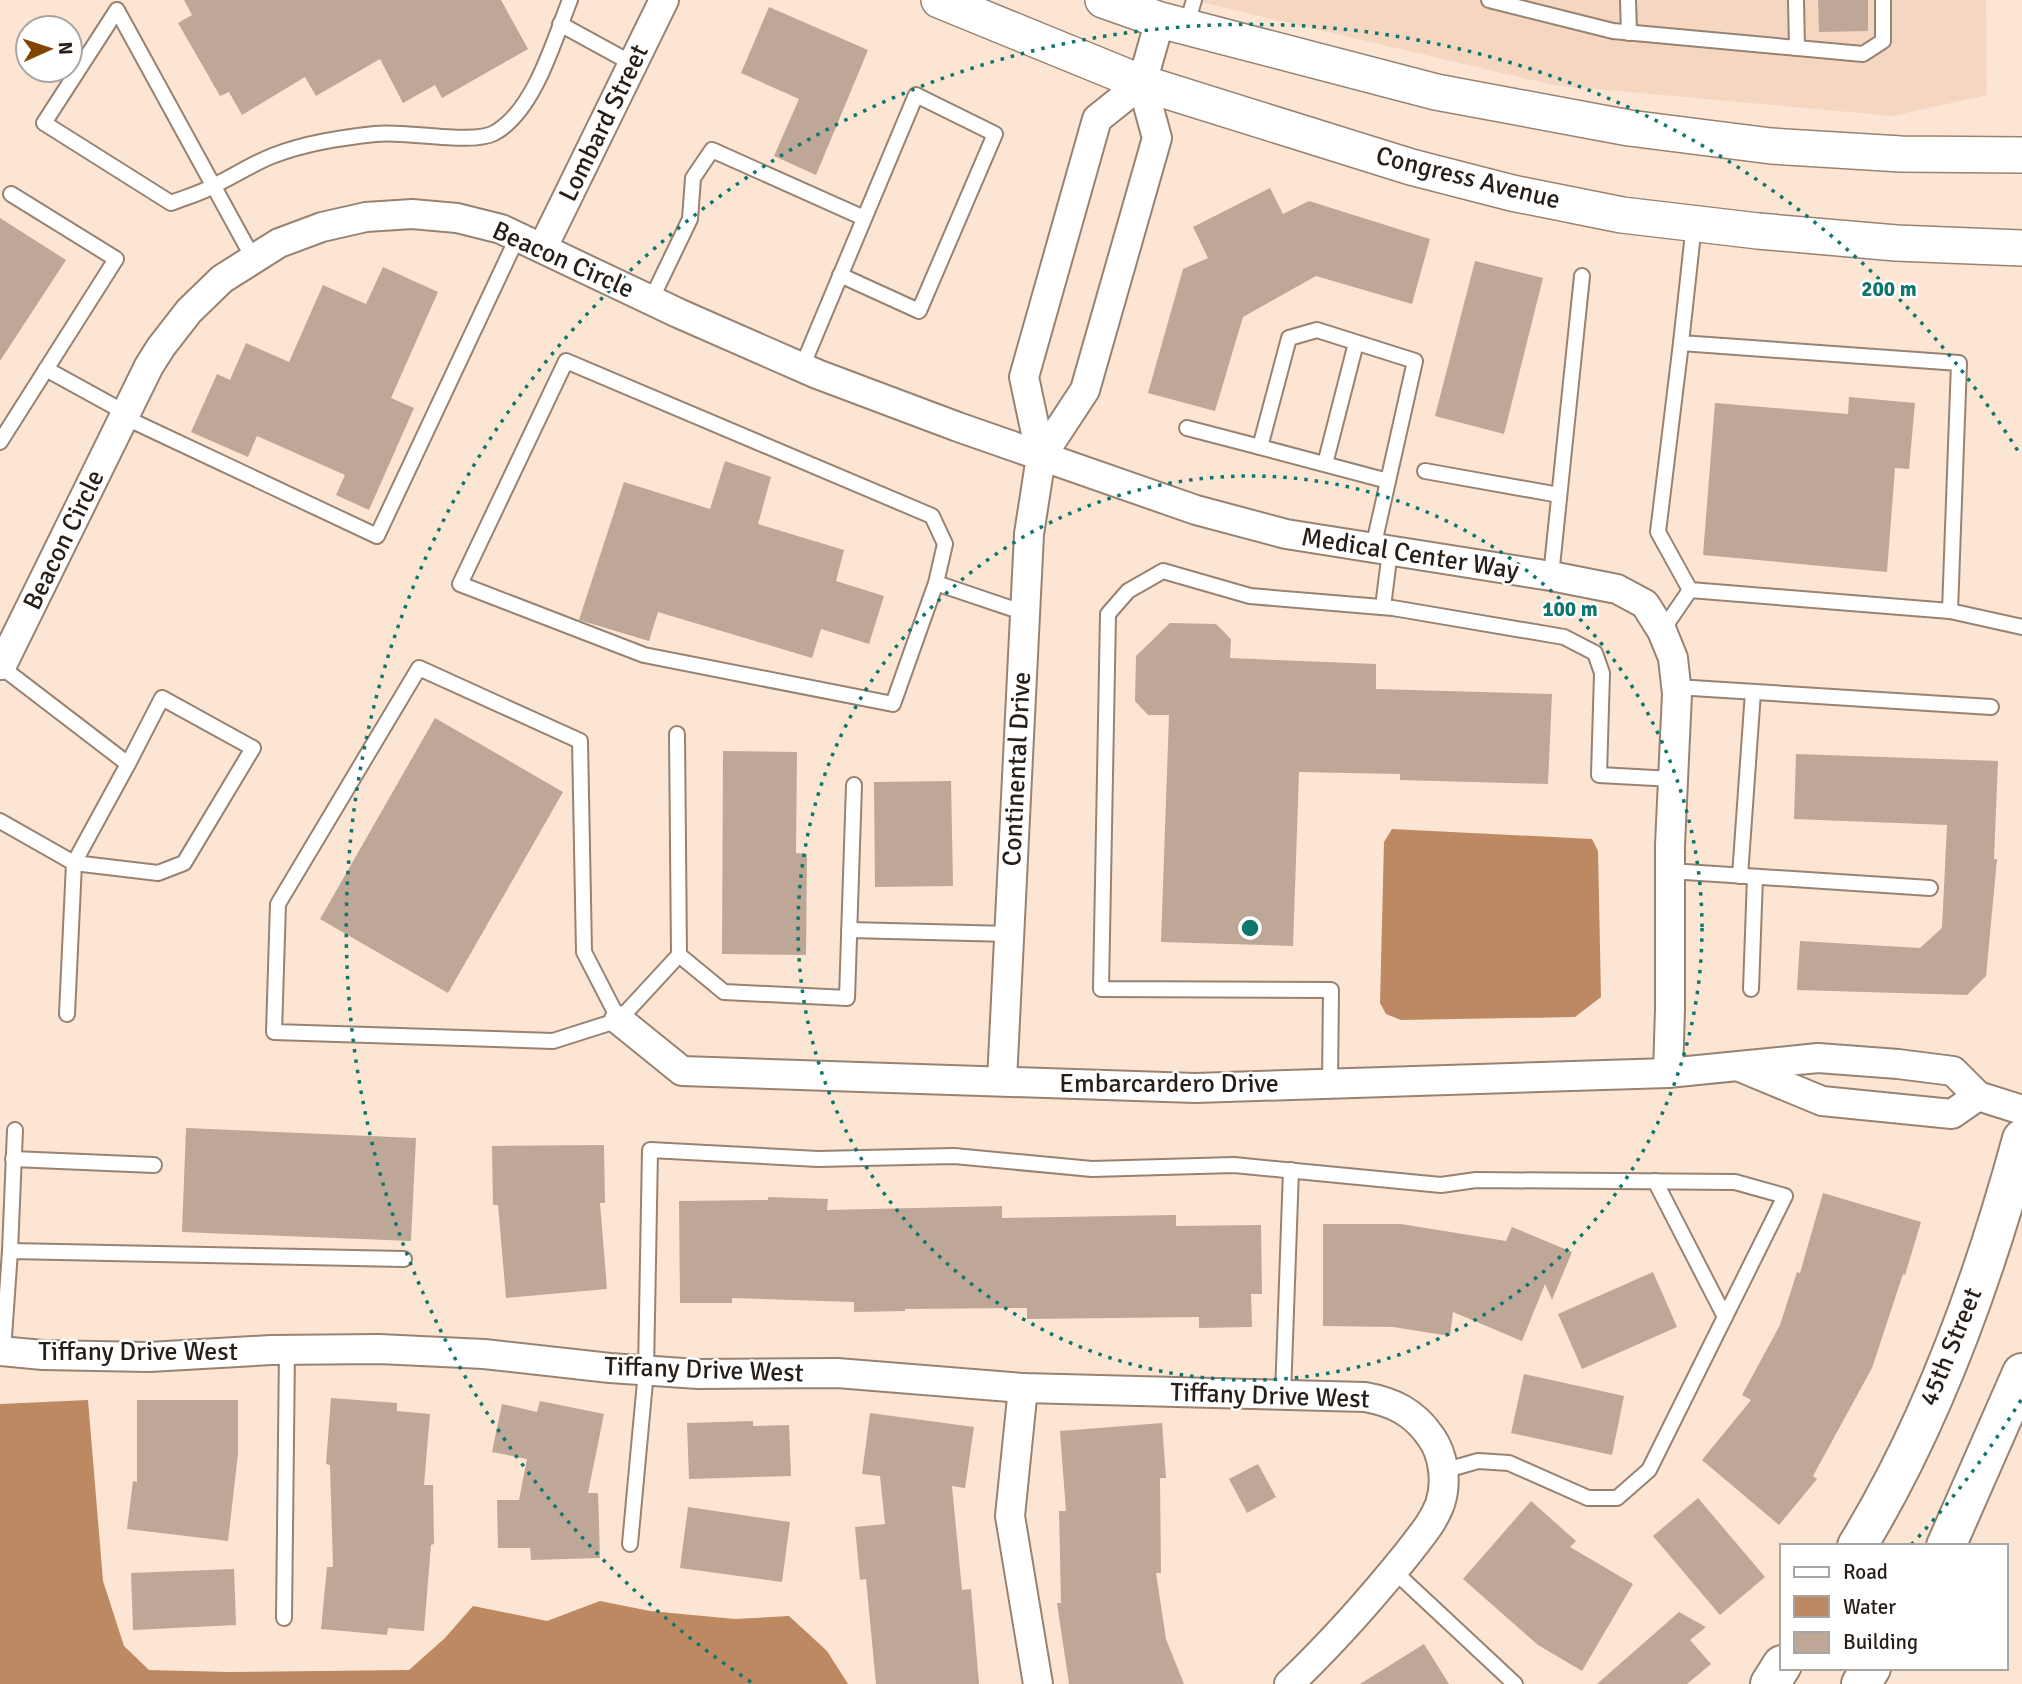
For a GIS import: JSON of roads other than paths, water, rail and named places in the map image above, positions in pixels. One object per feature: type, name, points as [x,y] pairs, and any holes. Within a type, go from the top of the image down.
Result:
[{"type":"main road","name":"45th Street","points":[[1858,1544],[1876,1515],[1934,1394],[1970,1306],[2001,1215],[2022,1139]]},
{"type":"main road","points":[[1947,1544],[2022,1373]]},
{"type":"main road","points":[[1770,1684],[1780,1668]]},
{"type":"street","name":"Lombard Street","points":[[530,242],[633,64],[664,0]]},
{"type":"street","name":"Congress Avenue","points":[[939,0],[1142,83],[1436,173],[1512,192],[1622,215],[1694,223],[1896,243],[2022,248]]},
{"type":"street","points":[[1103,0],[1180,16],[1436,92],[1629,128],[1771,146],[1901,154],[2022,155]]},
{"type":"street","points":[[1142,83],[1180,16]]},
{"type":"street","name":"Continental Drive","points":[[1002,1081],[1029,534],[1041,457],[1024,377],[1097,119],[1142,83],[1157,138],[1085,390],[1041,457]]},
{"type":"street","name":"Beacon Circle","points":[[1,665],[161,347],[189,310],[222,279],[279,243],[322,226],[366,216],[412,214],[457,218],[501,229],[802,367],[1041,457]]},
{"type":"street","name":"Medical Center Way","points":[[1041,457],[1196,510],[1286,534],[1551,576],[1617,589],[1645,604],[1662,631],[1673,658],[1676,687],[1670,871],[1668,1073]]},
{"type":"street","name":"Embarcardero Drive","points":[[619,1020],[682,1071],[1195,1088],[1668,1073],[1818,1058],[1953,1071],[1978,1096],[2022,1110]]},
{"type":"street","name":"Embarcardero Drive","points":[[1738,1066],[1822,1101],[1952,1114],[1978,1096]]},
{"type":"street","name":"Tiffany Drive West","points":[[2,1351],[43,1355],[149,1357],[287,1350],[379,1349],[484,1354],[698,1374],[837,1373],[1023,1388],[1365,1397],[1387,1401],[1406,1410],[1422,1424],[1434,1441],[1443,1471]]},
{"type":"street","points":[[1023,1388],[1010,1516],[1038,1684]]},
{"type":"street","points":[[1289,1684],[1320,1654],[1394,1571],[1432,1522],[1440,1503],[1443,1471]]},
{"type":"lane","points":[[253,258],[213,187],[117,10],[44,123],[171,203],[213,187],[272,156],[307,145],[380,133],[472,138],[496,132],[526,100],[570,0]]},
{"type":"lane","points":[[1489,0],[1613,31],[1863,54],[1883,41],[1882,0]]},
{"type":"lane","points":[[1628,0],[1629,33]]},
{"type":"lane","points":[[1796,0],[1797,48]]},
{"type":"lane","points":[[561,24],[633,64]]},
{"type":"lane","points":[[802,367],[840,275],[916,95],[995,134],[919,311],[840,275]]},
{"type":"lane","points":[[651,300],[690,219],[694,178],[712,150],[864,218]]},
{"type":"lane","points":[[0,442],[116,259],[11,194]]},
{"type":"lane","points":[[1690,590],[1658,532],[1694,223]]},
{"type":"lane","points":[[46,369],[125,415],[377,536],[530,242]]},
{"type":"lane","points":[[1551,576],[1582,276]]},
{"type":"lane","points":[[1260,447],[1289,338],[1317,330],[1415,361],[1388,481],[1382,549],[1383,607]]},
{"type":"lane","points":[[1325,464],[1356,343]]},
{"type":"lane","points":[[1681,343],[1959,363],[1950,611]]},
{"type":"lane","points":[[566,362],[932,516],[945,544],[936,583],[893,704],[644,655],[460,584],[566,362]]},
{"type":"lane","points":[[1187,428],[1388,481]]},
{"type":"lane","points":[[1425,471],[1559,495]]},
{"type":"lane","points":[[1330,1084],[1331,990],[1101,989],[1108,614],[1128,591],[1163,571],[1250,596],[1383,607],[1564,637],[1595,653],[1602,673],[1599,775],[1673,779]]},
{"type":"lane","points":[[936,583],[1025,613]]},
{"type":"lane","points":[[1690,590],[1950,611],[2022,627]]},
{"type":"lane","points":[[1662,631],[1690,590]]},
{"type":"lane","points":[[1,665],[128,764]]},
{"type":"lane","points":[[619,1020],[584,951],[580,741],[419,668],[278,904],[274,1032],[552,1041],[619,1020],[680,955],[677,734]]},
{"type":"lane","points":[[1676,687],[1991,707]]},
{"type":"lane","points":[[1740,876],[1752,692]]},
{"type":"lane","points":[[0,821],[74,863],[158,873],[184,863],[253,748],[162,698],[74,863],[67,1014]]},
{"type":"lane","points":[[680,955],[724,992],[847,998],[854,785]]},
{"type":"lane","points":[[1670,871],[1930,888]]},
{"type":"lane","points":[[1751,989],[1755,877]]},
{"type":"lane","points":[[849,929],[1010,934]]},
{"type":"lane","points":[[2,1351],[10,1251],[15,1130]]},
{"type":"lane","points":[[630,1544],[646,1371],[650,1150],[818,1159],[954,1156],[1092,1169],[1234,1165],[1441,1185],[1476,1180],[1735,1182],[1786,1196],[1649,1470],[1617,1498],[1588,1498],[1509,1463],[1478,1461],[1443,1471]]},
{"type":"lane","points":[[13,1159],[154,1165]]},
{"type":"lane","points":[[1283,1395],[1291,1170]]},
{"type":"lane","points":[[1655,1181],[1725,1317]]},
{"type":"lane","points":[[10,1251],[404,1259]]},
{"type":"lane","points":[[284,1618],[287,1350]]},
{"type":"lane","points":[[1394,1571],[1515,1684]]},
{"type":"water","points":[[1392,829],[1592,839],[1598,851],[1601,997],[1575,1017],[1401,1020],[1386,1014],[1380,1003],[1384,842]]},
{"type":"water","points":[[88,1400],[103,1581],[124,1646],[149,1670],[409,1670],[445,1638],[473,1606],[547,1621],[600,1601],[650,1611],[735,1619],[789,1616],[827,1651],[848,1684],[0,1684],[0,1404]]}]
